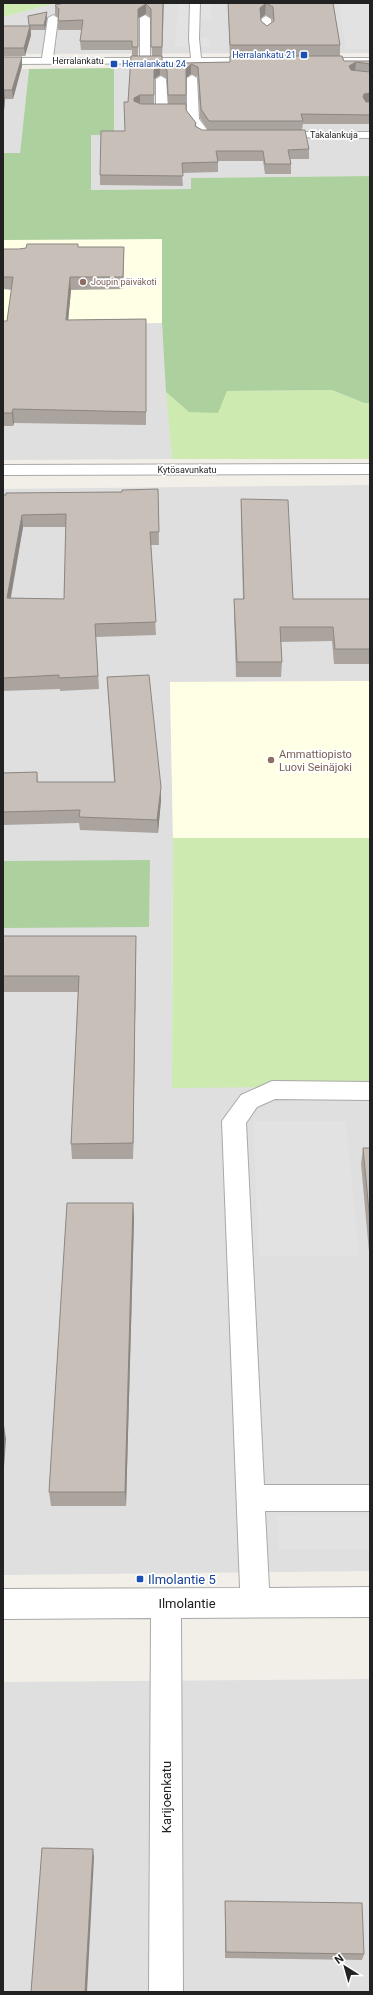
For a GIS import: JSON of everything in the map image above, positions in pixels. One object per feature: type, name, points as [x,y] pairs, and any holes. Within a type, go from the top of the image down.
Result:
[{"type":"street","points":[[195,3],[194,39],[196,61]]},
{"type":"street","points":[[47,61],[53,18]]},
{"type":"street","points":[[145,18],[145,61]]},
{"type":"street","points":[[266,19],[267,33]]},
{"type":"street","name":"Herralankatu","points":[[3,61],[269,61]]},
{"type":"street","points":[[306,61],[370,61]]},
{"type":"street","points":[[185,109],[192,78]]},
{"type":"street","points":[[161,79],[162,109]]},
{"type":"street","points":[[148,109],[185,109]]},
{"type":"street","points":[[185,109],[203,134],[218,135]]},
{"type":"street","name":"Takalankuja","points":[[266,135],[370,135]]},
{"type":"street","name":"Kytösavunkatu","points":[[3,470],[370,469]]},
{"type":"street","points":[[255,1604],[234,1121],[249,1101],[272,1090],[370,1091]]},
{"type":"street","points":[[251,1498],[370,1498]]},
{"type":"street","name":"Ilmolantie","points":[[3,1604],[255,1604],[370,1602]]},
{"type":"street","name":"Karijoenkatu","points":[[166,1603],[166,1992]]},
{"type":"shaded area","points":[[56,3],[370,3],[370,53],[3,54],[3,17]]},
{"type":"shaded area","points":[[178,3],[211,3],[211,20],[202,20],[201,38],[210,38],[211,47],[175,47]]},
{"type":"shaded area","points":[[339,3],[370,3],[370,49],[346,49]]},
{"type":"shaded area","points":[[114,68],[370,68],[370,176],[191,178],[191,189],[91,190],[91,135],[114,134]]},
{"type":"shaded area","points":[[3,69],[29,69],[20,153],[3,153]]},
{"type":"shaded area","name":"Joupin päiväkoti","points":[[162,239],[162,323],[3,324],[3,240]]},
{"type":"shaded area","points":[[162,323],[172,459],[3,460],[3,324]]},
{"type":"shaded area","points":[[370,485],[370,681],[170,683],[173,838],[172,1087],[370,1086],[370,1571],[3,1575],[3,489]]},
{"type":"shaded area","name":"Ammattiopisto Luovi Seinäjoki","points":[[370,681],[370,838],[173,838],[170,682]]},
{"type":"shaded area","points":[[253,1121],[346,1121],[359,1256],[259,1256]]},
{"type":"shaded area","points":[[370,1515],[370,1549],[279,1549],[277,1516]]},
{"type":"shaded area","points":[[370,1679],[370,1992],[3,1992],[3,1682]]},
{"type":"green space","points":[[3,3],[56,3],[3,17]]},
{"type":"green space","points":[[114,68],[114,135],[91,135],[91,190],[191,189],[191,178],[370,176],[370,403],[364,403],[332,390],[227,391],[218,413],[189,412],[166,392],[162,323],[162,239],[3,240],[3,153],[20,153],[29,69]]},
{"type":"green space","points":[[332,390],[364,403],[370,403],[370,459],[172,459],[166,392],[189,412],[227,391]]},
{"type":"green space","points":[[173,838],[370,838],[370,1086],[172,1088]]},
{"type":"green space","points":[[150,860],[149,927],[3,928],[3,861]]},
{"type":"building","points":[[65,3],[163,3],[162,47],[151,47],[151,9],[146,4],[138,9],[138,47],[132,47],[132,41],[80,41],[83,20],[58,21],[59,9],[55,5]]},
{"type":"building","points":[[228,3],[266,3],[333,3],[340,45],[230,45]],"holes":[[[266,3],[273,7],[274,21],[267,26],[261,21],[260,8]]]},
{"type":"building","points":[[47,12],[44,25],[29,25],[28,16]]},
{"type":"building","points":[[3,26],[30,26],[24,48],[3,48]]},
{"type":"building","points":[[131,56],[162,56],[162,62],[183,63],[230,62],[230,56],[342,56],[344,61],[370,61],[370,64],[356,62],[349,66],[351,70],[370,72],[370,93],[364,94],[363,97],[366,102],[370,102],[370,115],[301,114],[303,121],[209,121],[201,109],[198,67],[191,64],[186,69],[186,95],[168,95],[167,70],[160,65],[154,70],[154,95],[140,95],[134,98],[134,101],[141,104],[186,104],[186,110],[196,123],[195,126],[202,130],[305,130],[309,149],[288,150],[291,164],[265,164],[263,151],[216,151],[218,162],[182,163],[183,176],[100,175],[101,131],[125,131],[124,102],[128,102]]},
{"type":"building","points":[[3,57],[22,57],[12,90],[4,90],[3,105]]},
{"type":"building","points":[[27,244],[78,244],[78,247],[124,247],[123,277],[70,277],[66,320],[146,319],[146,412],[13,409],[12,413],[3,413],[3,321],[7,321],[13,277],[3,277],[3,249],[26,248]]},
{"type":"building","points":[[158,489],[159,532],[150,532],[156,622],[95,624],[98,676],[59,678],[59,675],[3,678],[3,495],[6,495],[6,493],[122,492],[122,490]],"holes":[[[66,514],[64,599],[7,598],[22,515]]]},
{"type":"building","points":[[241,499],[288,500],[293,599],[370,599],[370,649],[335,649],[333,627],[280,627],[282,662],[237,662],[234,599],[244,599]]},
{"type":"building","points":[[149,675],[161,787],[157,820],[79,817],[80,810],[3,812],[3,773],[37,772],[37,782],[115,782],[107,677]]},
{"type":"building","points":[[3,936],[136,936],[133,1143],[71,1144],[79,976],[3,976]]},
{"type":"building","points":[[363,1148],[370,1148],[370,1222]]},
{"type":"building","points":[[67,1203],[133,1203],[125,1492],[49,1492]]},
{"type":"building","points":[[42,1848],[93,1849],[85,1992],[31,1992]]},
{"type":"building","points":[[225,1901],[362,1903],[364,1954],[226,1952]]},
{"type":"place","name":"Herralankatu 21","points":[[304,55]]},
{"type":"place","name":"Herralankatu 24","points":[[114,64]]},
{"type":"place","name":"Joupin päiväkoti","points":[[83,282]]},
{"type":"place","name":"Ammattiopisto Luovi Seinäjoki","points":[[271,760]]},
{"type":"place","name":"Ilmolantie 5","points":[[140,1579]]}]
